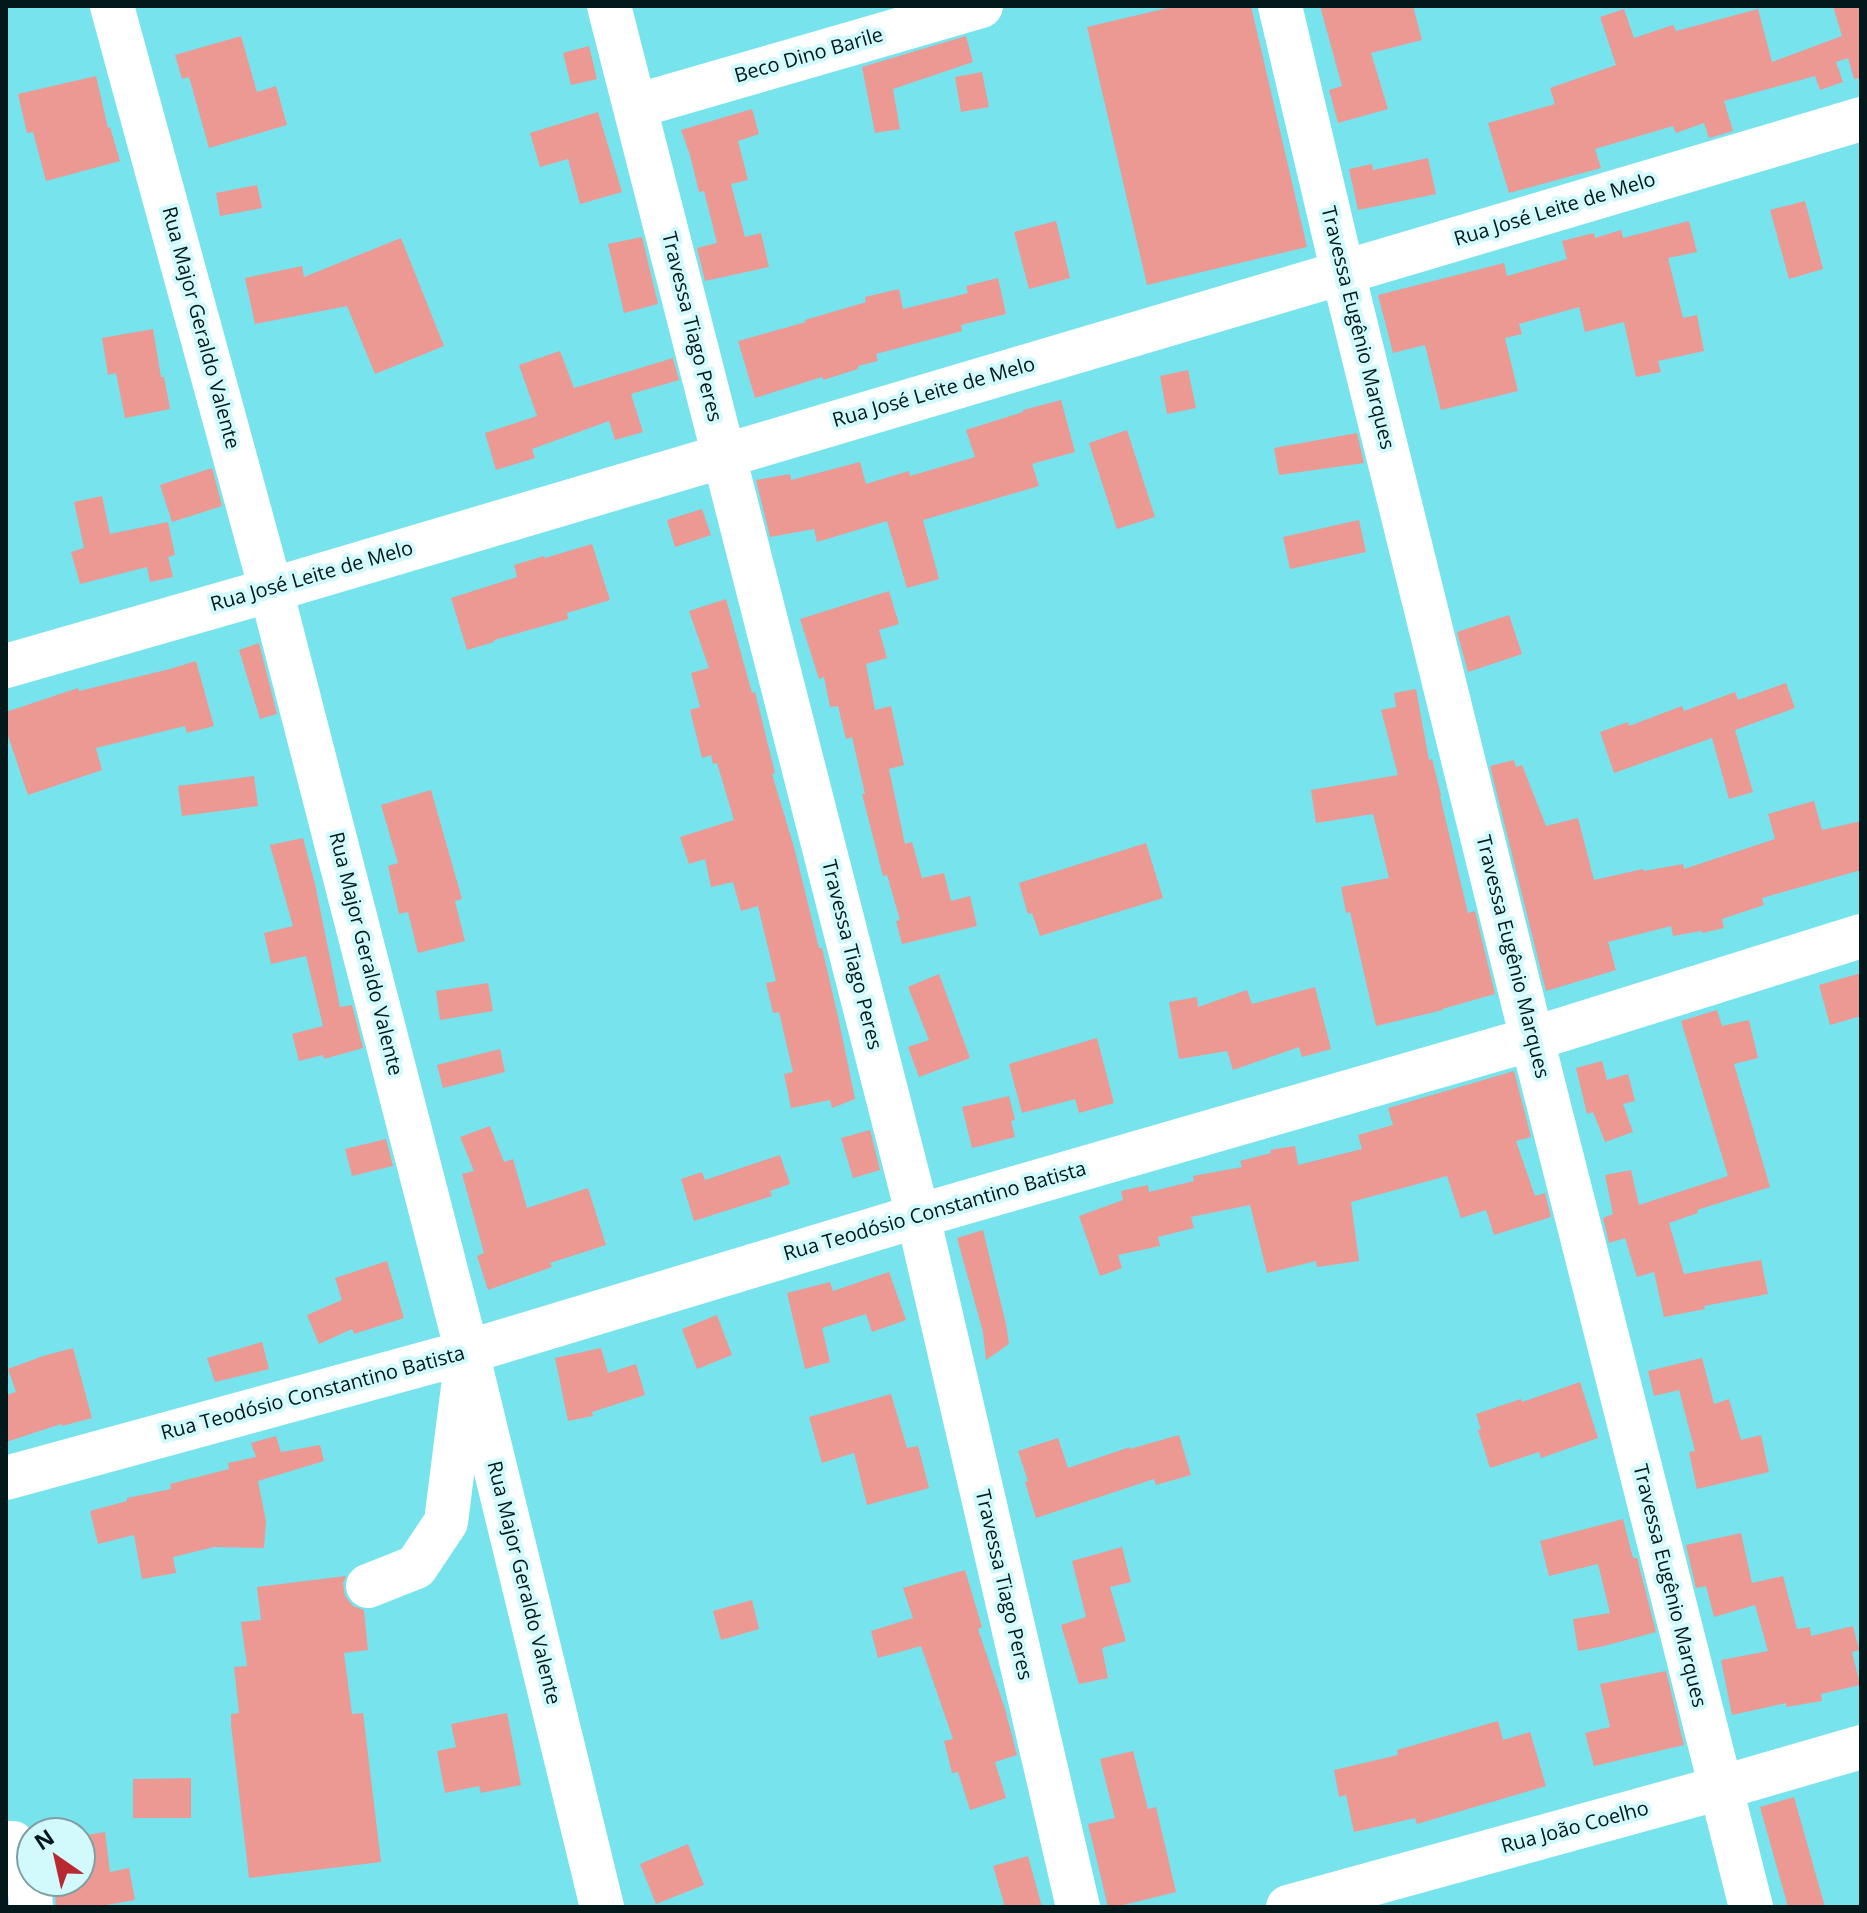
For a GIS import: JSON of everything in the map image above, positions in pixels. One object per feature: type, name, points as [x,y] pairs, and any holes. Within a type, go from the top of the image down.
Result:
[{"type":"street","name":"Rua Major Geraldo Valente","points":[[112,6],[271,590],[467,1352],[602,1907]]},
{"type":"street","name":"Travessa Tiago Peres","points":[[609,6],[918,1216],[1078,1907]]},
{"type":"street","name":"Beco Dino Barile","points":[[636,106],[981,6]]},
{"type":"street","name":"Travessa Eugênio Marques","points":[[1280,6],[1532,1039],[1751,1907]]},
{"type":"street","name":"Rua José Leite de Melo","points":[[6,666],[1861,119]]},
{"type":"street","name":"Rua Teodósio Constantino Batista","points":[[6,1478],[467,1352],[918,1216],[1532,1039],[1861,936]]},
{"type":"street","points":[[368,1586],[416,1567],[446,1522],[467,1352]]},
{"type":"street","name":"Rua João Coelho","points":[[1288,1907],[1861,1747]]},
{"type":"street","points":[[6,1843],[13,1843],[28,1865],[31,1907]]},
{"type":"building","points":[[1176,6],[1251,6],[1307,247],[1147,285],[1087,27]]},
{"type":"building","points":[[1320,6],[1413,6],[1422,40],[1371,53],[1388,109],[1338,123],[1329,90],[1342,86]]},
{"type":"building","points":[[1833,6],[1861,6],[1861,78],[1854,79],[1848,58],[1836,62],[1843,82],[1820,90],[1815,76],[1724,101],[1733,131],[1709,138],[1704,123],[1676,133],[1673,126],[1595,149],[1601,168],[1509,193],[1488,123],[1555,104],[1550,88],[1616,65],[1600,17],[1624,9],[1634,38],[1673,25],[1676,31],[1758,9],[1772,62],[1842,36]]},
{"type":"building","points":[[241,36],[257,92],[276,86],[287,125],[209,148],[189,77],[182,79],[175,55]]},
{"type":"building","points":[[966,36],[973,62],[893,89],[900,129],[875,133],[862,67]]},
{"type":"building","points":[[589,46],[597,79],[571,85],[563,53]]},
{"type":"building","points":[[982,72],[989,107],[961,112],[955,77]]},
{"type":"building","points":[[96,76],[108,128],[120,161],[46,181],[33,132],[27,133],[18,94]]},
{"type":"building","points":[[752,109],[759,134],[738,141],[748,180],[731,184],[745,237],[761,233],[769,267],[705,281],[697,248],[717,243],[704,191],[699,192],[681,130]]},
{"type":"building","points":[[598,112],[622,192],[580,204],[568,159],[540,167],[530,133]]},
{"type":"building","points":[[1428,158],[1436,194],[1358,210],[1349,169],[1372,164],[1373,170]]},
{"type":"building","points":[[257,185],[262,208],[220,216],[216,193]]},
{"type":"building","points":[[1805,201],[1823,269],[1789,279],[1770,210]]},
{"type":"building","points":[[1056,221],[1070,278],[1029,289],[1014,232]]},
{"type":"building","points":[[1689,221],[1697,252],[1668,258],[1683,318],[1697,315],[1704,351],[1658,361],[1661,372],[1636,377],[1624,322],[1585,332],[1579,307],[1519,324],[1522,334],[1505,338],[1518,391],[1441,410],[1425,345],[1393,353],[1378,295],[1504,263],[1507,276],[1567,259],[1562,241],[1594,233],[1595,238],[1621,230],[1623,238]]},
{"type":"building","points":[[642,237],[658,304],[624,313],[608,244]]},
{"type":"building","points":[[401,238],[444,346],[375,374],[347,306],[255,324],[245,278],[302,266],[304,277]]},
{"type":"building","points":[[998,278],[1006,314],[961,325],[962,331],[876,354],[878,361],[858,366],[858,369],[755,398],[738,341],[866,302],[865,297],[899,289],[903,309],[968,293],[966,286]]},
{"type":"building","points":[[153,329],[170,409],[125,418],[116,373],[108,375],[102,338]]},
{"type":"building","points":[[560,351],[574,388],[673,358],[679,380],[631,394],[643,432],[615,440],[609,421],[532,449],[535,458],[496,470],[485,433],[537,416],[519,365]]},
{"type":"building","points":[[1188,370],[1196,408],[1167,414],[1160,376]]},
{"type":"building","points":[[1061,400],[1075,452],[1032,464],[1039,486],[923,520],[939,579],[907,588],[887,521],[817,542],[814,529],[770,537],[756,480],[790,474],[791,480],[860,462],[866,484],[909,471],[910,476],[975,457],[966,430]]},
{"type":"building","points":[[1127,430],[1155,517],[1117,529],[1089,443]]},
{"type":"building","points":[[1357,433],[1364,463],[1279,475],[1274,448]]},
{"type":"building","points":[[212,468],[222,506],[172,522],[160,485]]},
{"type":"building","points":[[102,496],[110,534],[168,522],[175,555],[168,557],[173,577],[150,582],[147,567],[80,584],[71,552],[84,548],[74,502]]},
{"type":"building","points":[[702,509],[711,535],[675,547],[667,520]]},
{"type":"building","points":[[1359,520],[1366,552],[1290,569],[1283,537]]},
{"type":"building","points":[[592,544],[610,600],[567,613],[568,619],[467,650],[451,598],[517,577],[514,565]]},
{"type":"building","points":[[889,591],[899,624],[879,630],[887,658],[866,664],[875,710],[891,706],[904,765],[889,769],[905,844],[912,842],[922,878],[944,873],[951,901],[970,896],[977,926],[902,944],[896,921],[900,920],[887,875],[883,876],[862,794],[865,794],[852,737],[846,739],[838,706],[830,707],[824,677],[819,679],[800,619]]},
{"type":"building","points":[[726,599],[752,693],[755,692],[775,773],[772,774],[819,948],[822,948],[839,1021],[855,1099],[832,1108],[830,1100],[791,1108],[784,1074],[793,1072],[779,1012],[773,1013],[766,983],[776,981],[758,906],[741,911],[733,882],[711,887],[705,859],[689,864],[680,837],[734,820],[717,763],[713,764],[711,755],[702,758],[690,710],[700,707],[691,673],[709,668],[689,611]]},
{"type":"building","points":[[1509,615],[1522,654],[1468,672],[1457,632]]},
{"type":"building","points":[[259,643],[277,714],[260,719],[239,650]]},
{"type":"building","points":[[196,661],[214,726],[187,733],[185,726],[96,748],[102,770],[28,795],[6,730],[6,712],[78,688],[79,691]]},
{"type":"building","points":[[1786,683],[1795,708],[1735,730],[1753,792],[1729,799],[1712,738],[1614,773],[1600,732],[1628,722],[1629,726],[1682,706],[1684,711],[1735,692],[1738,700]]},
{"type":"building","points":[[1416,689],[1429,760],[1432,759],[1468,913],[1475,911],[1495,994],[1376,1026],[1350,912],[1346,913],[1341,887],[1389,878],[1373,814],[1316,823],[1311,790],[1398,775],[1381,710],[1396,707],[1394,693]]},
{"type":"building","points":[[1514,760],[1516,767],[1522,765],[1546,826],[1578,818],[1594,880],[1683,864],[1684,869],[1775,839],[1768,814],[1814,801],[1822,830],[1861,821],[1861,870],[1762,898],[1764,905],[1722,919],[1724,928],[1673,936],[1671,926],[1608,942],[1616,970],[1546,991],[1490,766]]},
{"type":"building","points":[[254,776],[258,806],[182,816],[178,786]]},
{"type":"building","points":[[431,790],[462,899],[455,901],[465,941],[418,953],[408,912],[399,914],[388,866],[398,863],[381,805]]},
{"type":"building","points":[[303,838],[340,1007],[352,1005],[363,1048],[324,1059],[323,1055],[299,1061],[292,1034],[323,1026],[306,956],[271,964],[264,933],[293,926],[270,845]]},
{"type":"building","points":[[1146,843],[1163,898],[1040,936],[1032,913],[1028,914],[1019,883]]},
{"type":"building","points":[[1861,973],[1861,1016],[1830,1025],[1819,985]]},
{"type":"building","points":[[939,974],[970,1058],[919,1077],[908,1047],[929,1040],[908,987]]},
{"type":"building","points":[[488,983],[493,1011],[440,1020],[436,991]]},
{"type":"building","points":[[1315,987],[1331,1049],[1302,1057],[1299,1047],[1233,1070],[1227,1051],[1179,1059],[1169,1002],[1197,997],[1198,1007],[1247,990],[1252,1004]]},
{"type":"building","points":[[1717,1010],[1722,1026],[1749,1020],[1758,1058],[1734,1064],[1770,1187],[1697,1210],[1698,1213],[1669,1223],[1684,1274],[1761,1260],[1768,1294],[1664,1317],[1654,1272],[1637,1277],[1625,1238],[1609,1243],[1603,1218],[1613,1214],[1605,1175],[1631,1170],[1639,1205],[1728,1176],[1681,1021]]},
{"type":"building","points":[[1097,1038],[1114,1103],[1079,1113],[1075,1099],[1022,1113],[1009,1064]]},
{"type":"building","points":[[500,1049],[505,1072],[443,1088],[437,1065]]},
{"type":"building","points":[[1602,1061],[1607,1080],[1628,1074],[1635,1101],[1623,1104],[1633,1132],[1605,1142],[1593,1112],[1587,1114],[1576,1068]]},
{"type":"building","points":[[1514,1071],[1531,1137],[1516,1141],[1535,1196],[1545,1193],[1551,1217],[1494,1235],[1486,1210],[1461,1218],[1447,1176],[1351,1202],[1359,1261],[1317,1267],[1316,1261],[1267,1273],[1250,1205],[1191,1217],[1194,1228],[1158,1237],[1160,1246],[1118,1255],[1122,1268],[1100,1276],[1079,1216],[1123,1200],[1121,1191],[1148,1185],[1149,1192],[1194,1181],[1193,1176],[1242,1167],[1240,1161],[1271,1153],[1270,1150],[1295,1146],[1298,1165],[1362,1149],[1358,1135],[1393,1125],[1388,1108]]},
{"type":"building","points":[[1009,1096],[1015,1120],[1011,1121],[1015,1137],[972,1148],[962,1107]]},
{"type":"building","points":[[490,1126],[504,1162],[513,1159],[527,1208],[588,1188],[606,1245],[550,1263],[552,1267],[488,1290],[477,1256],[484,1253],[462,1174],[474,1171],[460,1137]]},
{"type":"building","points":[[870,1130],[880,1170],[853,1178],[841,1138]]},
{"type":"building","points":[[386,1139],[393,1166],[352,1176],[345,1149]]},
{"type":"building","points":[[780,1155],[790,1184],[770,1191],[772,1196],[694,1221],[681,1179],[702,1172],[705,1180]]},
{"type":"building","points":[[983,1230],[1009,1344],[986,1360],[983,1332],[957,1238]]},
{"type":"building","points":[[387,1261],[404,1318],[354,1334],[352,1329],[319,1344],[307,1315],[342,1300],[335,1278]]},
{"type":"building","points":[[889,1272],[906,1320],[872,1332],[866,1314],[822,1328],[830,1362],[805,1369],[787,1293],[830,1282],[833,1291]]},
{"type":"building","points":[[717,1315],[732,1355],[697,1369],[682,1329]]},
{"type":"building","points":[[262,1342],[269,1369],[215,1382],[207,1358]]},
{"type":"building","points":[[73,1348],[92,1418],[61,1424],[6,1442],[6,1395],[16,1392],[8,1369]]},
{"type":"building","points":[[601,1348],[608,1373],[636,1364],[645,1395],[592,1412],[593,1416],[568,1421],[555,1358]]},
{"type":"building","points":[[1702,1358],[1714,1404],[1729,1399],[1741,1440],[1761,1435],[1769,1472],[1697,1489],[1689,1452],[1695,1451],[1679,1390],[1654,1396],[1648,1371]]},
{"type":"building","points":[[1580,1382],[1598,1438],[1541,1458],[1539,1452],[1490,1468],[1476,1414]]},
{"type":"building","points":[[891,1394],[907,1448],[918,1446],[929,1488],[867,1505],[854,1453],[822,1463],[809,1417]]},
{"type":"building","points":[[1179,1435],[1191,1475],[1156,1485],[1154,1479],[1036,1518],[1018,1451],[1058,1438],[1068,1468],[1130,1447]]},
{"type":"building","points":[[276,1436],[281,1452],[320,1445],[324,1461],[258,1481],[266,1521],[264,1548],[214,1547],[173,1557],[176,1573],[142,1579],[134,1535],[98,1544],[90,1511],[127,1501],[127,1498],[171,1489],[170,1484],[229,1469],[228,1463],[256,1457],[251,1443]]},
{"type":"building","points":[[1623,1519],[1633,1558],[1637,1558],[1656,1632],[1578,1651],[1573,1619],[1610,1613],[1598,1564],[1549,1576],[1540,1541]]},
{"type":"building","points":[[1741,1533],[1752,1583],[1783,1576],[1797,1629],[1810,1627],[1811,1636],[1853,1626],[1859,1650],[1852,1652],[1860,1685],[1821,1694],[1822,1701],[1786,1707],[1786,1703],[1732,1715],[1721,1660],[1768,1651],[1755,1605],[1714,1617],[1706,1586],[1696,1588],[1686,1545]]},
{"type":"building","points":[[1122,1547],[1131,1582],[1110,1587],[1126,1641],[1102,1648],[1108,1678],[1079,1684],[1061,1625],[1086,1617],[1072,1561]]},
{"type":"building","points":[[965,1570],[982,1627],[978,1629],[1017,1755],[995,1762],[1006,1798],[970,1810],[958,1772],[952,1773],[944,1741],[953,1739],[921,1646],[878,1658],[871,1631],[913,1618],[903,1588]]},
{"type":"building","points":[[346,1576],[343,1583],[345,1596],[353,1606],[364,1610],[368,1650],[344,1653],[352,1714],[363,1713],[381,1862],[249,1878],[231,1725],[231,1714],[239,1713],[234,1667],[247,1666],[241,1622],[261,1620],[257,1587]]},
{"type":"building","points":[[752,1600],[759,1629],[721,1640],[713,1611]]},
{"type":"building","points":[[1666,1671],[1684,1745],[1594,1766],[1585,1733],[1610,1727],[1600,1684]]},
{"type":"building","points":[[507,1713],[521,1785],[481,1793],[479,1786],[445,1793],[437,1751],[456,1747],[451,1724]]},
{"type":"building","points":[[1498,1721],[1503,1740],[1530,1732],[1546,1786],[1417,1824],[1415,1818],[1354,1832],[1346,1795],[1339,1797],[1334,1770],[1398,1755],[1397,1750]]},
{"type":"building","points":[[1133,1751],[1148,1809],[1156,1807],[1176,1892],[1108,1907],[1088,1824],[1115,1818],[1100,1759]]},
{"type":"building","points":[[191,1778],[191,1818],[133,1818],[133,1779]]},
{"type":"building","points":[[1794,1797],[1825,1907],[1788,1907],[1760,1807]]},
{"type":"building","points":[[105,1832],[110,1872],[129,1868],[135,1900],[95,1907],[56,1907],[55,1897],[96,1897],[96,1833]]},
{"type":"building","points":[[688,1844],[704,1885],[656,1904],[640,1864]]},
{"type":"building","points":[[1028,1856],[1042,1907],[1005,1907],[993,1866]]}]
